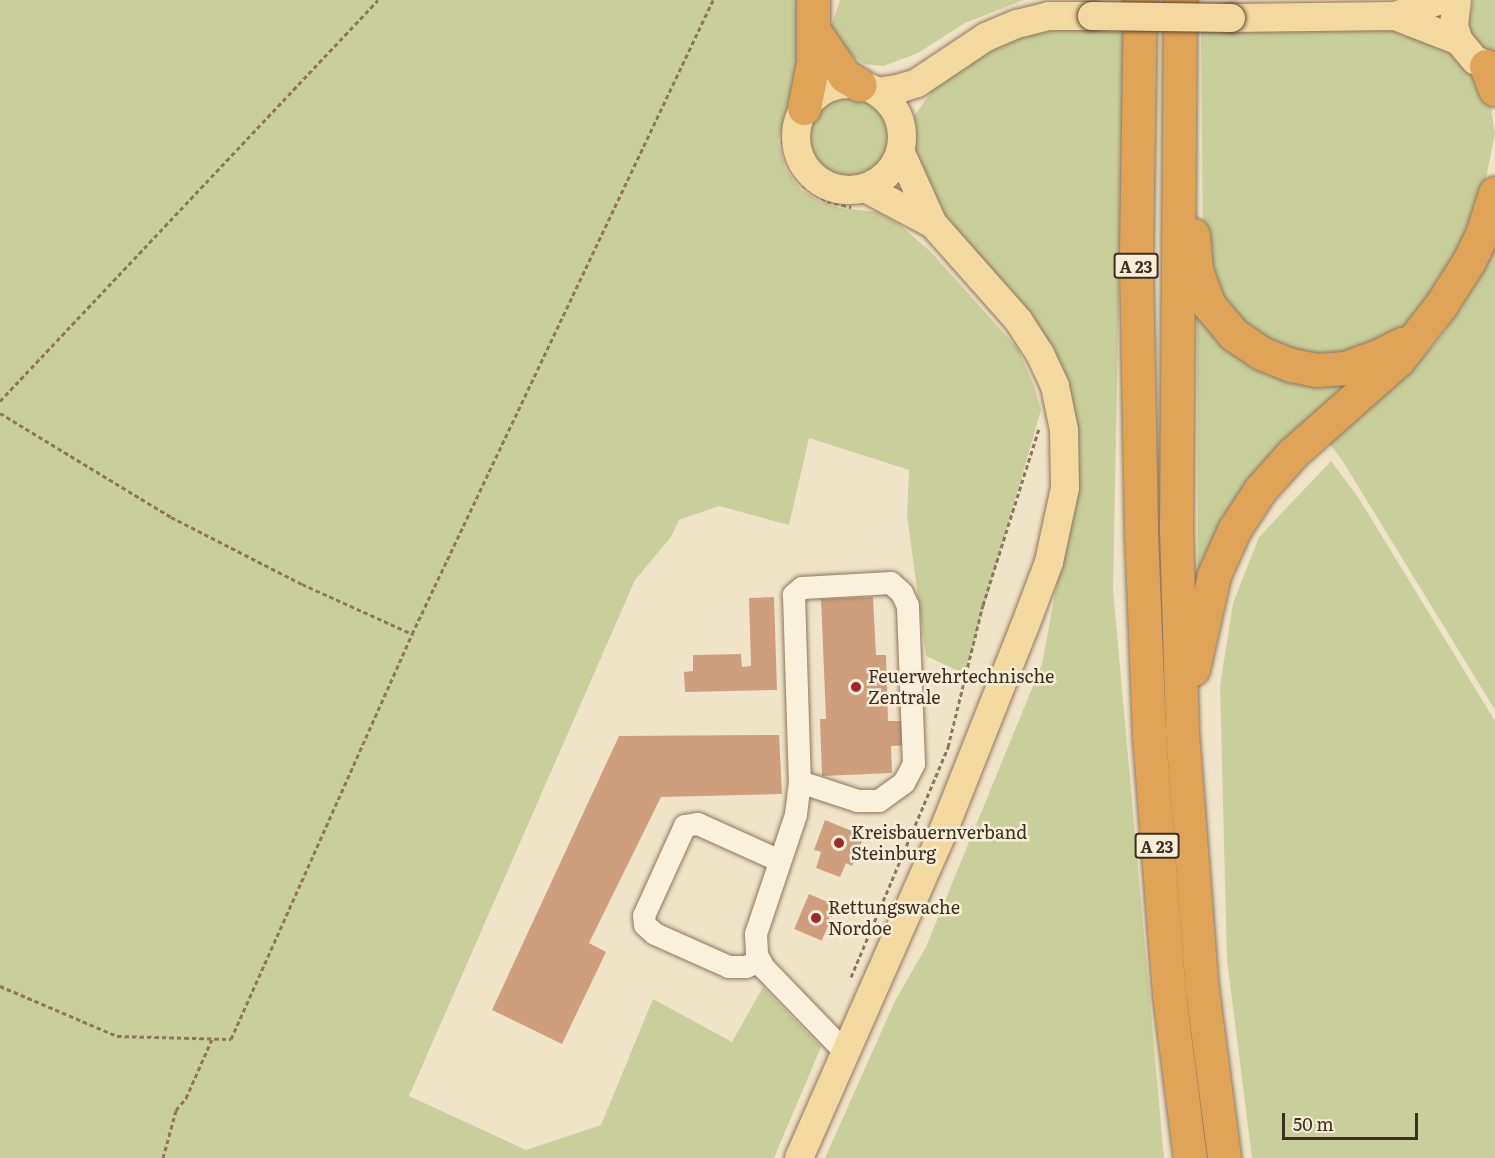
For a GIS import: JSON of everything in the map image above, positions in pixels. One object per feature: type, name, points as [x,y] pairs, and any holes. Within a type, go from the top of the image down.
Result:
[{"type":"highway","name":"A 23","points":[[1140,0],[1136,268],[1141,533],[1149,735],[1169,994],[1190,1158]]},
{"type":"highway","name":"A 23","points":[[1180,0],[1176,529],[1182,733],[1202,990],[1224,1158]]},
{"type":"highway","points":[[813,15],[845,76],[868,88]]},
{"type":"highway","points":[[796,113],[812,70],[813,15]]},
{"type":"highway","points":[[1178,95],[1196,270],[1209,305],[1233,333],[1261,353],[1290,365],[1317,370],[1344,368],[1380,355],[1400,345],[1423,328]]},
{"type":"highway","points":[[1182,733],[1214,575],[1234,530],[1260,490],[1293,453],[1398,360],[1423,328],[1457,283],[1469,261],[1482,234],[1495,193]]},
{"type":"main road","points":[[933,225],[823,184],[806,169],[797,150],[796,113],[814,96],[828,88],[843,84],[868,88],[901,88],[929,76],[986,37],[1017,24],[1049,15],[1231,18],[1395,16],[1441,0]]},
{"type":"main road","points":[[1457,0],[1454,26],[1459,41],[1466,51],[1492,74]]},
{"type":"main road","points":[[1395,16],[1459,41]]},
{"type":"main road","points":[[860,198],[893,167],[910,102],[929,76]]},
{"type":"main road","points":[[799,1158],[944,829],[1029,615],[1049,562],[1065,488],[1064,430],[1054,386],[1040,354],[1018,320],[933,225],[901,141],[898,116],[889,102],[868,88]]},
{"type":"lane","points":[[800,782],[858,801],[879,801],[904,783],[914,764],[908,606],[902,593],[891,583],[802,588],[794,596],[800,782],[796,815],[756,934],[757,955],[764,968],[845,1052]]},
{"type":"lane","points":[[760,961],[746,967],[729,967],[655,934],[645,925],[644,916],[685,826],[698,824],[780,861]]},
{"type":"path","points":[[0,401],[378,0]]},
{"type":"path","points":[[0,986],[117,1036],[231,1039],[412,634],[713,0]]},
{"type":"path","points":[[796,113],[782,140],[793,172],[803,185],[827,201],[860,198]]},
{"type":"path","points":[[0,413],[171,517],[302,584],[412,634]]},
{"type":"path","points":[[850,981],[948,747],[967,679],[983,605],[1040,424]]},
{"type":"path","points":[[163,1158],[176,1110],[186,1098],[212,1039]]},
{"type":"green space","points":[[0,0],[800,0],[802,55],[778,142],[785,168],[800,189],[819,201],[840,208],[878,212],[900,225],[931,252],[1018,349],[1034,386],[1041,410],[965,674],[926,656],[907,515],[909,470],[809,438],[789,525],[719,506],[679,520],[671,537],[635,580],[409,1096],[526,1150],[601,1125],[653,999],[732,1042],[763,987],[821,1047],[774,1158],[0,1158]]},
{"type":"green space","points":[[840,0],[1024,0],[965,23],[918,53],[883,66],[864,64],[848,52],[830,30]]},
{"type":"green space","points":[[1473,0],[1495,0],[1495,57],[1480,48],[1472,37],[1469,24]]},
{"type":"green space","points":[[1051,26],[1124,33],[1113,589],[1164,1158],[825,1158],[895,1001],[926,947],[1042,664],[1075,487],[1067,383],[1052,347],[1030,312],[944,218],[909,152],[910,122],[936,85],[991,45]]},
{"type":"green space","points":[[1201,26],[1400,29],[1449,44],[1489,93],[1495,134],[1482,197],[1456,263],[1414,324],[1320,363],[1238,326],[1203,267]]},
{"type":"green space","points":[[851,97],[867,101],[880,109],[888,122],[892,138],[888,154],[880,167],[867,175],[851,179],[835,175],[822,167],[814,154],[810,138],[814,122],[822,109],[835,101]]},
{"type":"green space","points":[[1495,244],[1495,710],[1342,460],[1325,438],[1404,378],[1442,336],[1490,258]]},
{"type":"green space","points":[[1197,300],[1223,339],[1382,364],[1319,418],[1198,595]]},
{"type":"green space","points":[[1331,461],[1358,497],[1495,721],[1495,1158],[1252,1158],[1227,960],[1220,686],[1233,603],[1259,537]]},
{"type":"building","points":[[774,597],[777,690],[685,692],[684,672],[693,671],[693,655],[741,654],[742,667],[751,666],[749,598]]},
{"type":"building","name":"Feuerwehrtechnische Zentrale","points":[[873,597],[876,655],[886,655],[888,721],[900,721],[907,726],[912,745],[891,746],[892,773],[822,776],[820,719],[826,719],[821,599]]},
{"type":"building","points":[[779,735],[782,794],[661,797],[589,943],[606,952],[562,1044],[492,1010],[619,736]]},
{"type":"building","name":"Kreisbauernverband Steinburg","points":[[825,820],[864,836],[852,866],[846,863],[840,877],[816,868],[821,852],[814,850]]},
{"type":"building","name":"Rettungswache Nordoe","points":[[809,894],[837,906],[822,941],[794,929]]},
{"type":"place","name":"Feuerwehrtechnische Zentrale","points":[[856,687]]},
{"type":"place","name":"Kreisbauernverband Steinburg","points":[[839,843]]},
{"type":"place","name":"Rettungswache Nordoe","points":[[816,918]]}]
